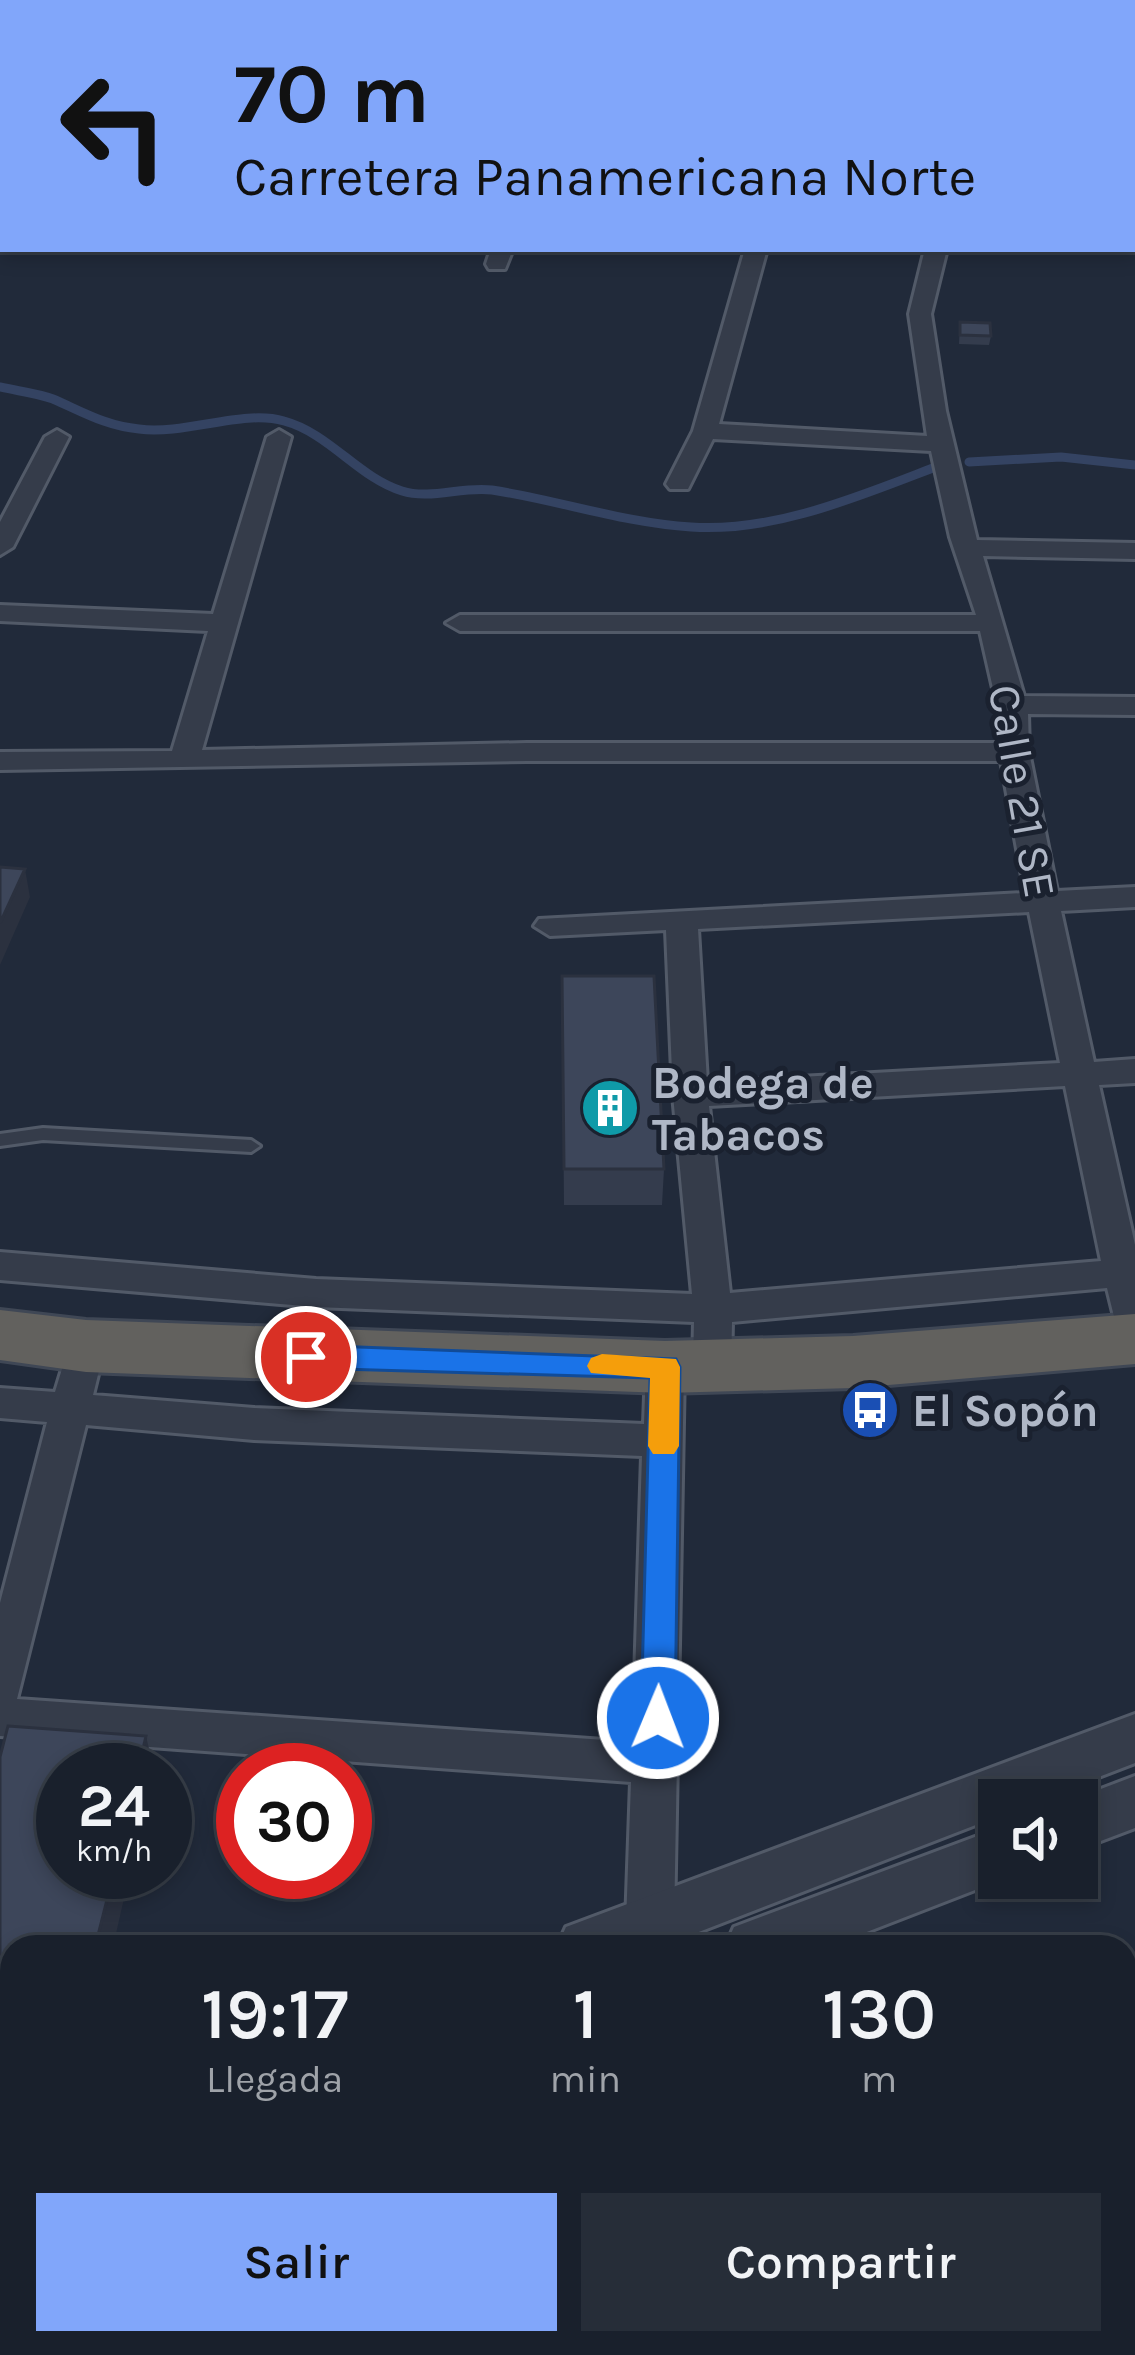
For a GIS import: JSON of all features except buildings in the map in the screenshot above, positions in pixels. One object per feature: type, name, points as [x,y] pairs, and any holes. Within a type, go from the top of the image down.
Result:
[{"type":"highway","points":[[0,1335],[79,1378],[697,1347],[853,1362],[1135,1337]]},
{"type":"street","points":[[679,484],[705,431],[755,252]]},
{"type":"street","name":"Calle 21 SE","points":[[935,252],[920,314],[942,444],[1017,728],[1014,752],[1041,901],[1129,1273],[1135,1337]]},
{"type":"street","points":[[705,431],[942,444]]},
{"type":"street","points":[[185,756],[279,436]]},
{"type":"street","points":[[0,547],[57,437]]},
{"type":"street","points":[[967,548],[1135,551]]},
{"type":"street","points":[[0,613],[223,623]]},
{"type":"street","points":[[460,623],[992,623]]},
{"type":"street","points":[[1012,705],[1135,706]]},
{"type":"street","points":[[0,761],[86,764],[185,756],[1014,752]]},
{"type":"street","points":[[550,926],[1135,897]]},
{"type":"street","points":[[650,1924],[664,1442],[697,1347],[681,918]]},
{"type":"street","points":[[690,1095],[1135,1071]]},
{"type":"street","points":[[0,1265],[316,1292],[697,1347],[1129,1273]]},
{"type":"street","points":[[0,1403],[79,1378],[254,1424],[664,1442]]},
{"type":"street","points":[[0,1688],[79,1378]]},
{"type":"street","points":[[0,1718],[657,1764]]},
{"type":"street","points":[[620,1935],[1135,1738]]},
{"type":"street","points":[[1098,1816],[1135,1802]]},
{"type":"street","points":[[786,1935],[978,1862]]},
{"type":"lane","points":[[0,1140],[43,1134],[251,1146]]},
{"type":"waterway","points":[[0,387],[47,397],[105,422],[139,429],[176,429],[251,418],[284,421],[315,435],[372,476],[402,491],[492,490],[691,527],[786,518],[938,466]]},
{"type":"waterway","points":[[969,462],[1061,457],[1135,465]]},
{"type":"slow traffic","points":[[602,1366],[665,1367],[664,1446]]},
{"type":"place","name":"Bodega de Tabacos","points":[[610,1108]]},
{"type":"place","name":"El Sopón","points":[[870,1410]]},
{"type":"route","points":[[306,1357],[665,1367],[658,1718]]}]
